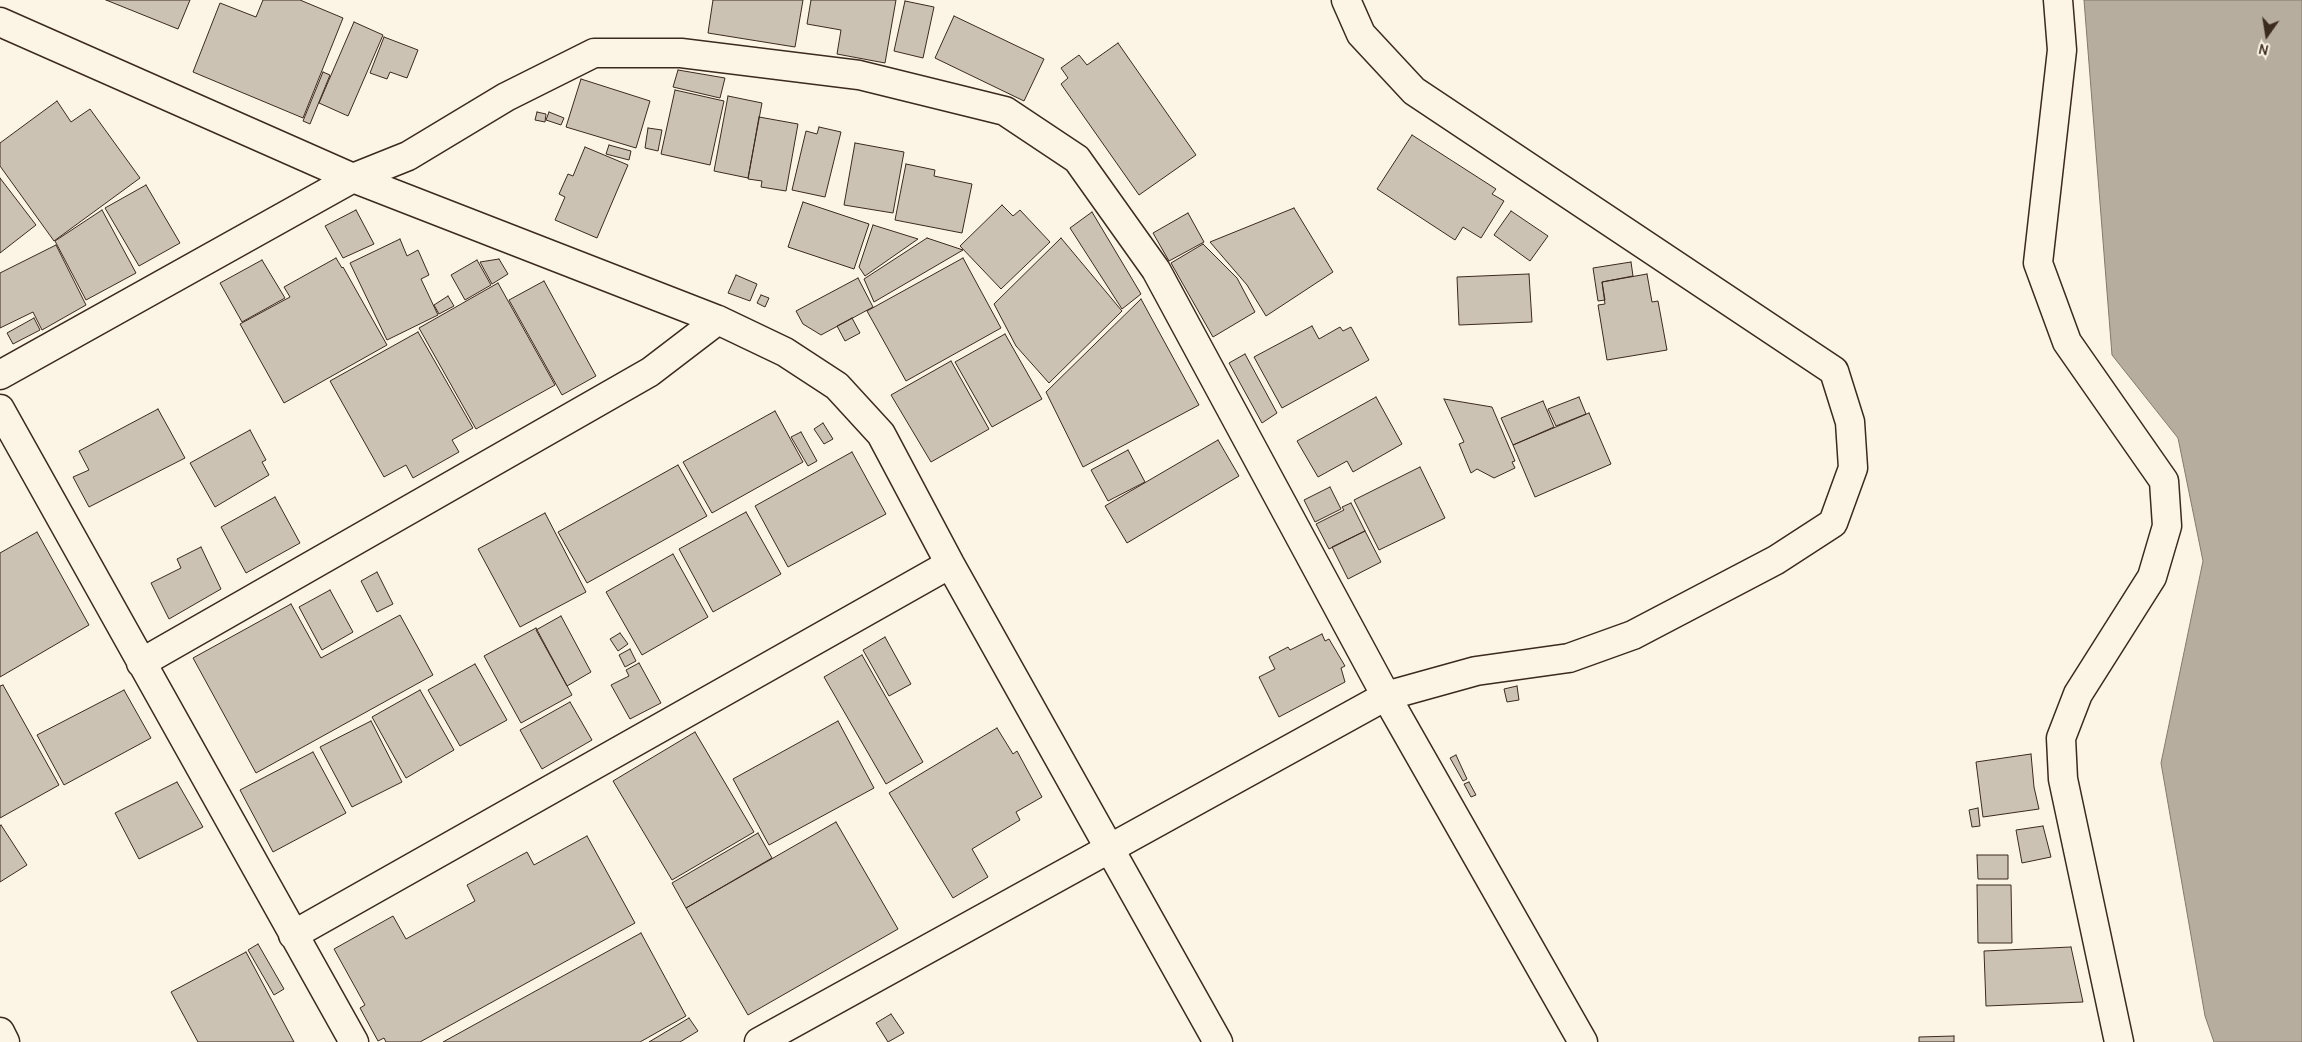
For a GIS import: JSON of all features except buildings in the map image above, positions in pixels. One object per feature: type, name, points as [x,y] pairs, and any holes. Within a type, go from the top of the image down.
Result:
[{"type":"street","points":[[759,1042],[1386,696],[1476,671],[1569,658],[1633,634],[1776,560],[1832,523],[1853,468],[1850,422],[1834,371],[1414,91],[1361,34],[1346,0]]},
{"type":"street","points":[[2058,0],[2062,50],[2038,263],[2067,342],[2164,481],[2166,526],[2152,577],[2078,694],[2061,738],[2063,779],[2119,1042]]},
{"type":"street","points":[[0,22],[353,178],[718,320],[785,352],[837,386],[881,434],[950,564],[1218,1042]]},
{"type":"street","points":[[0,375],[353,178],[408,156],[506,97],[594,53],[680,53],[859,75],[1005,111],[1077,159],[1156,270],[1386,696],[1583,1042]]},
{"type":"street","points":[[141,663],[650,372],[718,320]]},
{"type":"street","points":[[0,409],[354,1042]]},
{"type":"street","points":[[293,934],[950,564]]},
{"type":"street","points":[[0,1032],[6,1042]]},
{"type":"shaded area","points":[[2084,0],[2302,0],[2302,1042],[2214,1042],[2205,1016],[2161,763],[2203,561],[2178,438],[2112,355]]}]
